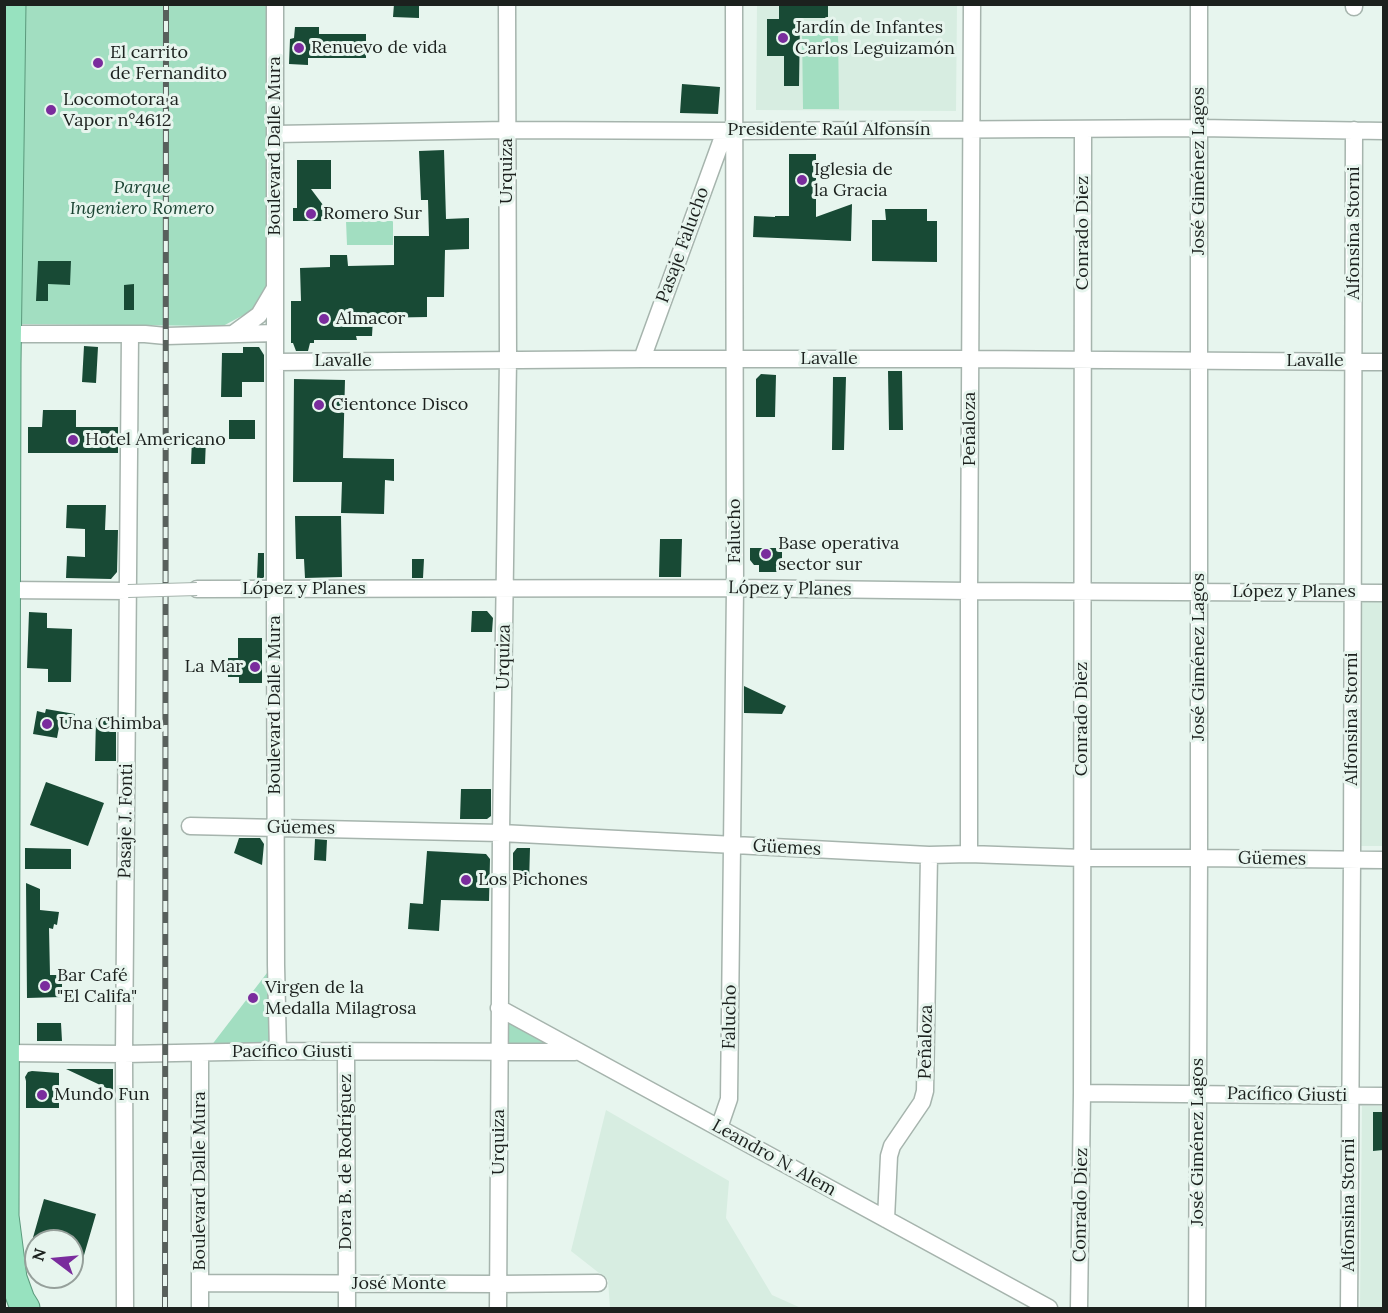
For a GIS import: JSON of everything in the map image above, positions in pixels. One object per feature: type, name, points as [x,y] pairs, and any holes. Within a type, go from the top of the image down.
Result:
[{"type":"highway","points":[[12,4],[7,132],[5,1216],[9,1278],[27,1308]]},
{"type":"street","name":"Boulevard Dalle Mura","points":[[275,4],[274,589],[278,1051]]},
{"type":"street","name":"Urquiza","points":[[498,1308],[499,1008],[508,360],[507,4]]},
{"type":"street","name":"Falucho","points":[[719,1128],[729,1099],[735,588],[735,359],[729,131],[734,4]]},
{"type":"street","name":"Peñaloza","points":[[969,854],[972,4]]},
{"type":"street","name":"José Giménez Lagos","points":[[1197,1308],[1199,4]]},
{"type":"street","name":"Presidente Raúl Alfonsín","points":[[275,134],[507,130],[1199,128],[1383,130]]},
{"type":"street","name":"Conrado Diez","points":[[1079,1308],[1083,858],[1083,129]]},
{"type":"street","name":"Alfonsina Storni","points":[[1349,1308],[1354,130]]},
{"type":"street","name":"Pasaje Falucho","points":[[642,359],[729,131]]},
{"type":"street","name":"Boulevard Dalle Mura","points":[[233,334],[259,315],[275,287]]},
{"type":"street","points":[[7,334],[166,336],[275,333]]},
{"type":"street","name":"Pasaje J. Fonti","points":[[125,1308],[124,1054],[130,334]]},
{"type":"street","name":"Lavalle","points":[[275,362],[642,359],[1383,362]]},
{"type":"street","name":"López y Planes","points":[[197,589],[735,588],[1383,592]]},
{"type":"street","points":[[5,590],[197,589]]},
{"type":"street","name":"Güemes","points":[[190,826],[501,833],[930,855],[1383,860]]},
{"type":"street","name":"Peñaloza","points":[[886,1219],[889,1156],[892,1146],[922,1102],[925,1091],[930,855]]},
{"type":"street","name":"Leandro N. Alem","points":[[499,1008],[1049,1308]]},
{"type":"street","name":"Dora B. de Rodríguez","points":[[346,1052],[347,1308]]},
{"type":"street","name":"Pacífico Giusti","points":[[5,1053],[579,1052]]},
{"type":"street","name":"Boulevard Dalle Mura","points":[[200,1053],[200,1308]]},
{"type":"street","name":"Pacífico Giusti","points":[[1082,1093],[1383,1096]]},
{"type":"street","name":"José Monte","points":[[200,1282],[498,1284],[598,1282]]},
{"type":"shaded area","points":[[757,5],[957,5],[956,111],[756,110]]},
{"type":"shaded area","points":[[1383,601],[1383,846],[1361,846],[1358,602]]},
{"type":"shaded area","points":[[1362,1106],[1383,1106],[1383,1308],[1360,1308]]},
{"type":"shaded area","points":[[606,1110],[729,1181],[726,1218],[772,1295],[801,1308],[610,1308],[608,1280],[571,1251]]},
{"type":"green space","name":"Parque Ingeniero Romero","points":[[19,5],[269,5],[269,281],[251,311],[223,326],[14,324]]},
{"type":"green space","points":[[802,28],[838,28],[839,109],[803,109]]},
{"type":"green space","points":[[346,221],[393,221],[393,245],[347,245]]},
{"type":"green space","points":[[270,969],[273,1047],[211,1046]]},
{"type":"green space","points":[[499,1008],[579,1052],[499,1051]]},
{"type":"building","points":[[394,4],[419,4],[419,18],[393,17]]},
{"type":"building","name":"Jardín de Infantes Carlos Leguizamón","points":[[779,4],[828,4],[828,18],[800,18],[799,86],[784,86],[784,56],[767,56],[767,19],[779,19]]},
{"type":"building","points":[[295,27],[319,27],[319,34],[366,34],[366,58],[308,58],[308,65],[289,64],[290,39],[294,38]]},
{"type":"building","points":[[682,84],[720,87],[718,114],[680,113]]},
{"type":"building","points":[[444,150],[446,219],[469,218],[469,249],[445,250],[444,297],[427,297],[427,317],[373,318],[372,336],[356,336],[357,340],[314,340],[314,343],[310,343],[308,351],[296,351],[291,343],[291,301],[301,301],[300,268],[330,267],[330,255],[347,255],[348,266],[394,265],[394,236],[429,236],[428,200],[421,200],[419,151]]},
{"type":"building","points":[[789,154],[816,154],[816,217],[852,204],[851,241],[753,237],[754,216],[789,216]]},
{"type":"building","points":[[297,160],[331,160],[331,189],[311,189],[335,221],[293,221],[293,208],[297,208]]},
{"type":"building","points":[[885,209],[927,209],[927,221],[937,221],[937,262],[872,261],[872,220],[886,220]]},
{"type":"building","points":[[38,261],[71,261],[70,285],[48,284],[48,301],[36,301]]},
{"type":"building","points":[[134,284],[134,310],[124,310],[124,285]]},
{"type":"building","points":[[84,346],[98,347],[96,383],[82,382]]},
{"type":"building","points":[[243,347],[259,347],[264,355],[264,382],[242,382],[242,397],[221,397],[222,353],[243,353]]},
{"type":"building","points":[[888,371],[902,371],[903,430],[889,430]]},
{"type":"building","points":[[761,374],[776,375],[775,417],[756,417],[756,379]]},
{"type":"building","points":[[833,377],[846,377],[844,450],[832,450]]},
{"type":"building","points":[[294,379],[345,380],[343,458],[394,459],[394,481],[385,480],[384,514],[341,513],[342,482],[293,482]]},
{"type":"building","name":"Hotel Americano","points":[[43,410],[76,410],[76,427],[118,427],[118,453],[28,453],[28,427],[42,427]]},
{"type":"building","points":[[229,420],[255,420],[255,439],[229,439]]},
{"type":"building","points":[[192,439],[206,439],[205,464],[191,464]]},
{"type":"building","points":[[67,505],[106,505],[105,530],[118,530],[117,572],[111,579],[66,578],[67,556],[85,557],[85,529],[66,528]]},
{"type":"building","points":[[295,516],[341,516],[342,577],[305,578],[304,559],[296,559]]},
{"type":"building","points":[[660,539],[682,539],[681,577],[659,577]]},
{"type":"building","name":"Base operativa sector sur","points":[[750,548],[782,548],[782,572],[759,572],[759,565],[754,565],[750,560]]},
{"type":"building","points":[[258,553],[264,553],[263,578],[257,578]]},
{"type":"building","points":[[412,559],[424,559],[423,578],[412,578]]},
{"type":"building","points":[[472,611],[487,611],[493,618],[492,632],[471,632]]},
{"type":"building","points":[[29,612],[47,613],[47,628],[72,629],[71,682],[48,682],[48,669],[27,668]]},
{"type":"building","points":[[238,638],[262,638],[262,683],[239,683],[239,677],[228,677],[228,658],[238,658]]},
{"type":"building","points":[[744,686],[786,706],[782,714],[744,713]]},
{"type":"building","name":"Una Chimba","points":[[46,709],[75,714],[74,725],[60,722],[57,738],[33,734],[37,711],[45,713]]},
{"type":"building","points":[[96,718],[116,719],[116,761],[95,761]]},
{"type":"building","points":[[46,782],[104,803],[88,846],[30,825]]},
{"type":"building","points":[[461,789],[491,789],[491,816],[487,819],[460,819]]},
{"type":"building","points":[[239,838],[260,838],[264,844],[262,865],[234,853]]},
{"type":"building","points":[[315,839],[327,840],[326,861],[314,860]]},
{"type":"building","points":[[25,848],[71,849],[71,869],[25,869]]},
{"type":"building","points":[[517,848],[530,848],[529,884],[513,884],[513,853]]},
{"type":"building","points":[[427,851],[486,854],[490,859],[489,901],[441,900],[439,931],[408,929],[410,903],[423,904]]},
{"type":"building","points":[[26,883],[40,889],[40,910],[59,912],[57,925],[54,924],[53,929],[49,928],[50,975],[62,975],[62,997],[27,998]]},
{"type":"building","points":[[37,1023],[61,1023],[62,1041],[37,1041]]},
{"type":"building","points":[[66,1069],[113,1069],[113,1091]]},
{"type":"building","name":"Mundo Fun","points":[[28,1072],[59,1073],[59,1108],[26,1108],[25,1077]]},
{"type":"building","points":[[1373,1112],[1383,1112],[1383,1150],[1373,1151]]},
{"type":"building","points":[[44,1199],[96,1214],[84,1255],[84,1229],[35,1229]]},
{"type":"railway","points":[[165,1308],[166,4]]},
{"type":"place","name":"Jardín de Infantes Carlos Leguizamón","points":[[783,38]]},
{"type":"place","name":"Renuevo de vida","points":[[299,48]]},
{"type":"place","name":"El carrito de Fernandito","points":[[98,63]]},
{"type":"place","name":"Locomotora a Vapor n°4612","points":[[51,110]]},
{"type":"place","name":"Iglesia de la Gracia","points":[[802,180]]},
{"type":"place","name":"Romero Sur","points":[[311,214]]},
{"type":"place","name":"Almacor","points":[[324,319]]},
{"type":"place","name":"Cientonce Disco","points":[[319,405]]},
{"type":"place","name":"Hotel Americano","points":[[73,440]]},
{"type":"place","name":"Base operativa sector sur","points":[[766,554]]},
{"type":"place","name":"La Mar","points":[[255,667]]},
{"type":"place","name":"Una Chimba","points":[[47,724]]},
{"type":"place","name":"Los Pichones","points":[[466,880]]},
{"type":"place","name":"Bar Café \"El Califa\"","points":[[45,986]]},
{"type":"place","name":"Virgen de la Medalla Milagrosa","points":[[253,998]]},
{"type":"place","name":"Mundo Fun","points":[[42,1095]]}]
